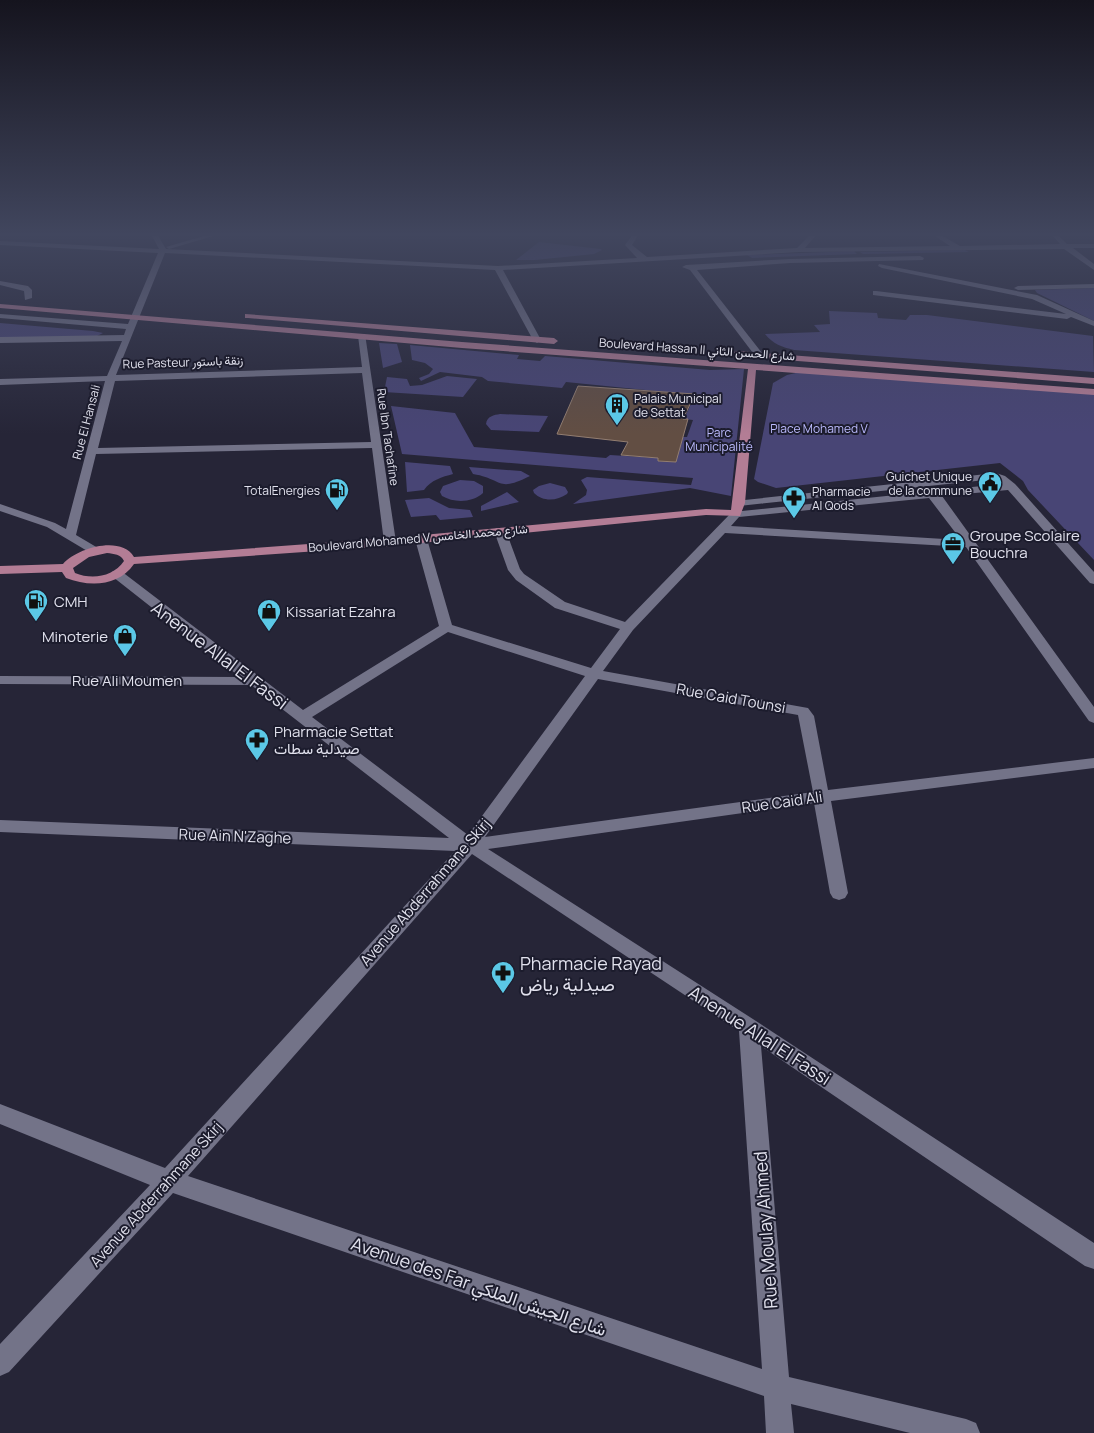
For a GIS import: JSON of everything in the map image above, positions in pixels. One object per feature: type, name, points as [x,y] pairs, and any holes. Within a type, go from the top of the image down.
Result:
[{"type":"main road","name":"Boulevard Hassan II شارع الحسن الثاني","points":[[0,306],[134,322],[362,336],[1094,392]]},
{"type":"main road","points":[[240,316],[564,342]]},
{"type":"main road","name":"Boulevard Hassan II شارع الحسن الثاني","points":[[726,353],[1094,381]]},
{"type":"main road","points":[[745,354],[752,367]]},
{"type":"main road","points":[[737,508],[752,367],[759,355]]},
{"type":"main road","name":"Boulevard Mohamed V شارع محمد الخامس","points":[[130,561],[390,542],[737,508]]},
{"type":"main road","points":[[0,570],[67,568],[81,555],[94,551],[119,550],[127,554],[130,561],[126,568],[117,574],[90,580],[78,579],[70,575],[67,568]]},
{"type":"street","name":"Rue El Hansali","points":[[70,535],[111,377],[142,301]]},
{"type":"street","points":[[516,301],[537,340]]},
{"type":"street","points":[[716,301],[748,344],[759,355]]},
{"type":"street","points":[[939,301],[1083,319]]},
{"type":"street","points":[[1045,301],[1094,324]]},
{"type":"street","points":[[0,316],[134,322]]},
{"type":"street","name":"Rue Ibn Tachafine","points":[[362,336],[390,542]]},
{"type":"street","points":[[0,340],[127,338]]},
{"type":"street","points":[[745,354],[748,344]]},
{"type":"street","name":"Rue Pasteur زنقة باستور","points":[[0,382],[366,370]]},
{"type":"street","points":[[92,451],[376,445]]},
{"type":"street","name":"Boulevard Mohamed V شارع محمد الخامس","points":[[737,508],[991,476],[1001,478],[1011,486]]},
{"type":"street","points":[[1011,486],[1094,580]]},
{"type":"street","name":"Boulevard Mohamed V شارع محمد الخامس","points":[[737,508],[933,495],[1011,486]]},
{"type":"street","points":[[933,495],[938,499],[1094,718]]},
{"type":"street","points":[[0,507],[51,525],[94,551]]},
{"type":"street","name":"Avenue Abderrahmane Skirj","points":[[0,1364],[168,1181],[470,845],[628,627],[721,530],[737,508]]},
{"type":"street","points":[[721,530],[970,544]]},
{"type":"street","points":[[500,531],[514,570],[520,577],[560,605],[628,627]]},
{"type":"street","points":[[421,538],[446,627]]},
{"type":"street","name":"Anenue Allal El Fassi","points":[[117,574],[470,845],[750,1027],[1094,1257]]},
{"type":"street","points":[[302,717],[446,627],[594,674]]},
{"type":"street","name":"Rue Caid Tounsi","points":[[594,674],[803,711],[807,716],[839,893]]},
{"type":"street","name":"Rue Ali Moumen","points":[[0,680],[254,681]]},
{"type":"street","name":"Rue Caid Ali","points":[[470,845],[822,796],[1094,762]]},
{"type":"street","name":"Rue Ain N'Zaghe","points":[[0,826],[470,845]]},
{"type":"street","name":"Rue Moulay Ahmed","points":[[750,1027],[780,1433]]},
{"type":"street","name":"Avenue des Far شارع الجيش الملكي","points":[[0,1114],[168,1181],[776,1387],[966,1433]]},
{"type":"green space","points":[[1053,301],[1094,301],[1094,321]]},
{"type":"green space","points":[[829,311],[877,313],[878,318],[906,320],[910,315],[927,315],[1093,336],[1094,372],[794,350],[778,345],[765,334],[820,332],[814,325],[830,324]]},
{"type":"green space","points":[[0,323],[103,333],[97,336],[0,338]]},
{"type":"green space","points":[[379,343],[397,344],[402,362],[383,368]]},
{"type":"green space","name":"Parc Municipalité","points":[[410,345],[519,355],[517,359],[540,361],[545,356],[710,370],[744,369],[731,496],[690,488],[573,504],[586,495],[587,490],[581,480],[587,477],[691,485],[693,478],[402,454],[391,406],[455,413],[474,447],[606,458],[610,455],[658,458],[658,461],[676,462],[678,437],[687,437],[693,420],[684,419],[695,395],[566,382],[562,388],[488,381],[482,377],[440,372],[421,381],[419,378],[429,374],[433,369],[425,363],[412,360]]},
{"type":"green space","name":"Place Mohamed V","points":[[800,372],[1094,394],[1094,560],[1028,490],[1023,481],[1000,463],[776,488],[758,482],[754,479],[773,383],[787,375]]},
{"type":"green space","points":[[447,376],[477,379],[463,397],[384,392],[387,377],[407,379],[410,386],[422,385]]},
{"type":"green space","points":[[500,414],[548,416],[539,432],[491,430],[486,424],[488,419],[491,416]]},
{"type":"green space","points":[[405,462],[450,466],[453,474],[433,481],[424,490],[407,492]]},
{"type":"green space","points":[[469,467],[521,471],[530,476],[511,484],[505,484],[473,474]]},
{"type":"green space","points":[[460,480],[474,481],[483,486],[483,493],[474,499],[463,501],[452,500],[442,496],[440,492],[443,486]]},
{"type":"green space","points":[[550,483],[565,487],[568,492],[567,494],[550,500],[534,493],[533,490],[539,486]]},
{"type":"green space","points":[[507,492],[519,502],[481,511],[481,506]]},
{"type":"green space","points":[[429,498],[449,508],[470,510],[473,517],[440,520],[436,515],[411,517],[405,500]]},
{"type":"building","name":"Palais Municipal de Settat","points":[[578,386],[695,394],[683,419],[688,419],[676,462],[658,461],[658,458],[621,455],[628,442],[557,434]]},
{"type":"place","name":"Palais Municipal de Settat","points":[[617,426]]},
{"type":"place","name":"Guichet Unique de la commune","points":[[990,504]]},
{"type":"place","name":"TotalEnergies","points":[[337,511]]},
{"type":"place","name":"Pharmacie Al Qods","points":[[794,519]]},
{"type":"place","name":"Groupe Scolaire Bouchra","points":[[953,565]]},
{"type":"place","name":"CMH","points":[[36,622]]},
{"type":"place","name":"Kissariat Ezahra","points":[[269,632]]},
{"type":"place","name":"Minoterie","points":[[125,657]]},
{"type":"place","name":"Pharmacie Settat صيدلية سطات","points":[[257,761]]},
{"type":"place","name":"Pharmacie Rayad صيدلية رياض","points":[[503,994]]}]
